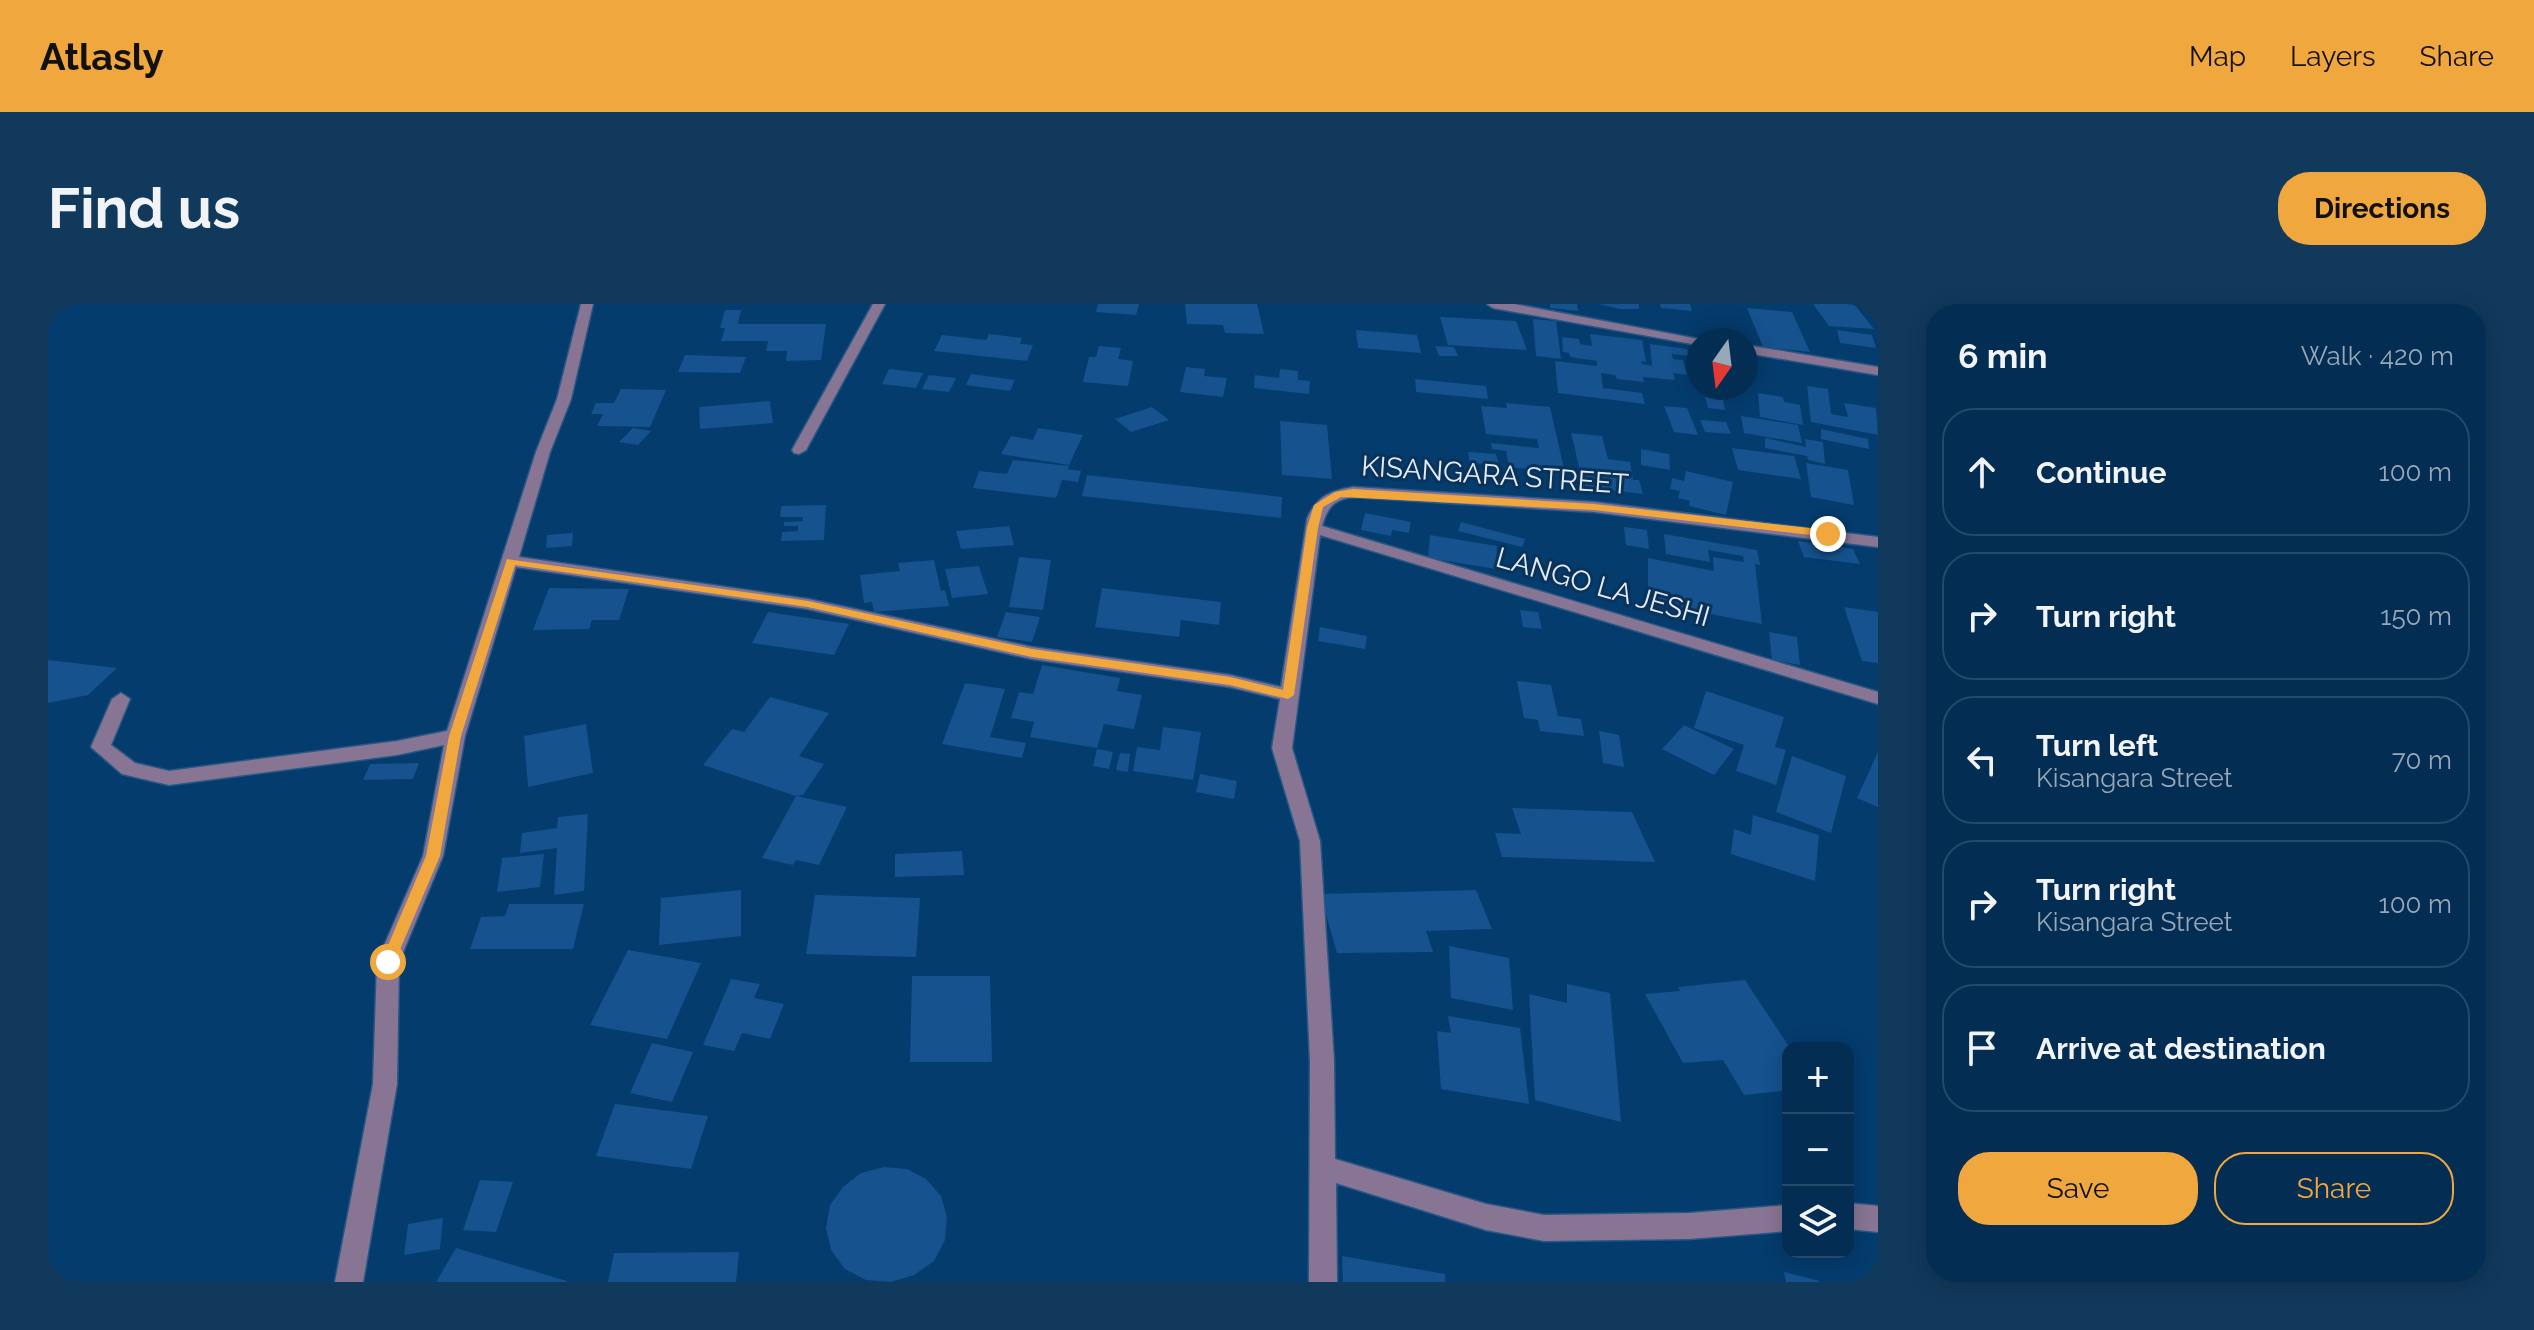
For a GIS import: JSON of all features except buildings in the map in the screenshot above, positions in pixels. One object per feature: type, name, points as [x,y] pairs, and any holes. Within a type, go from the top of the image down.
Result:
[{"type":"street","points":[[349,1282],[385,1084],[388,962],[433,856],[455,736],[543,452],[564,399],[587,304]]},
{"type":"street","points":[[799,450],[879,304]]},
{"type":"street","points":[[1493,304],[1686,339]]},
{"type":"street","points":[[1758,351],[1878,371]]},
{"type":"street","name":"KISANGARA STREET","points":[[1323,1282],[1322,1061],[1310,841],[1282,748],[1313,528],[1319,505],[1338,494],[1353,492],[1594,507],[1878,542]]},
{"type":"street","name":"LANGO LA JESHI","points":[[1313,528],[1878,698]]},
{"type":"street","points":[[510,561],[808,604],[1032,653],[1230,681],[1288,695]]},
{"type":"street","points":[[121,699],[101,747],[129,769],[169,778],[397,748],[455,736]]},
{"type":"street","points":[[1322,1167],[1486,1217],[1544,1228],[1689,1226],[1782,1218]]},
{"type":"street","points":[[1854,1217],[1878,1219]]},
{"type":"route","points":[[388,962],[433,856],[455,736],[510,561],[808,604],[1032,653],[1230,681],[1288,695],[1313,528],[1319,505],[1338,494],[1353,492],[1594,507],[1828,534]]}]
